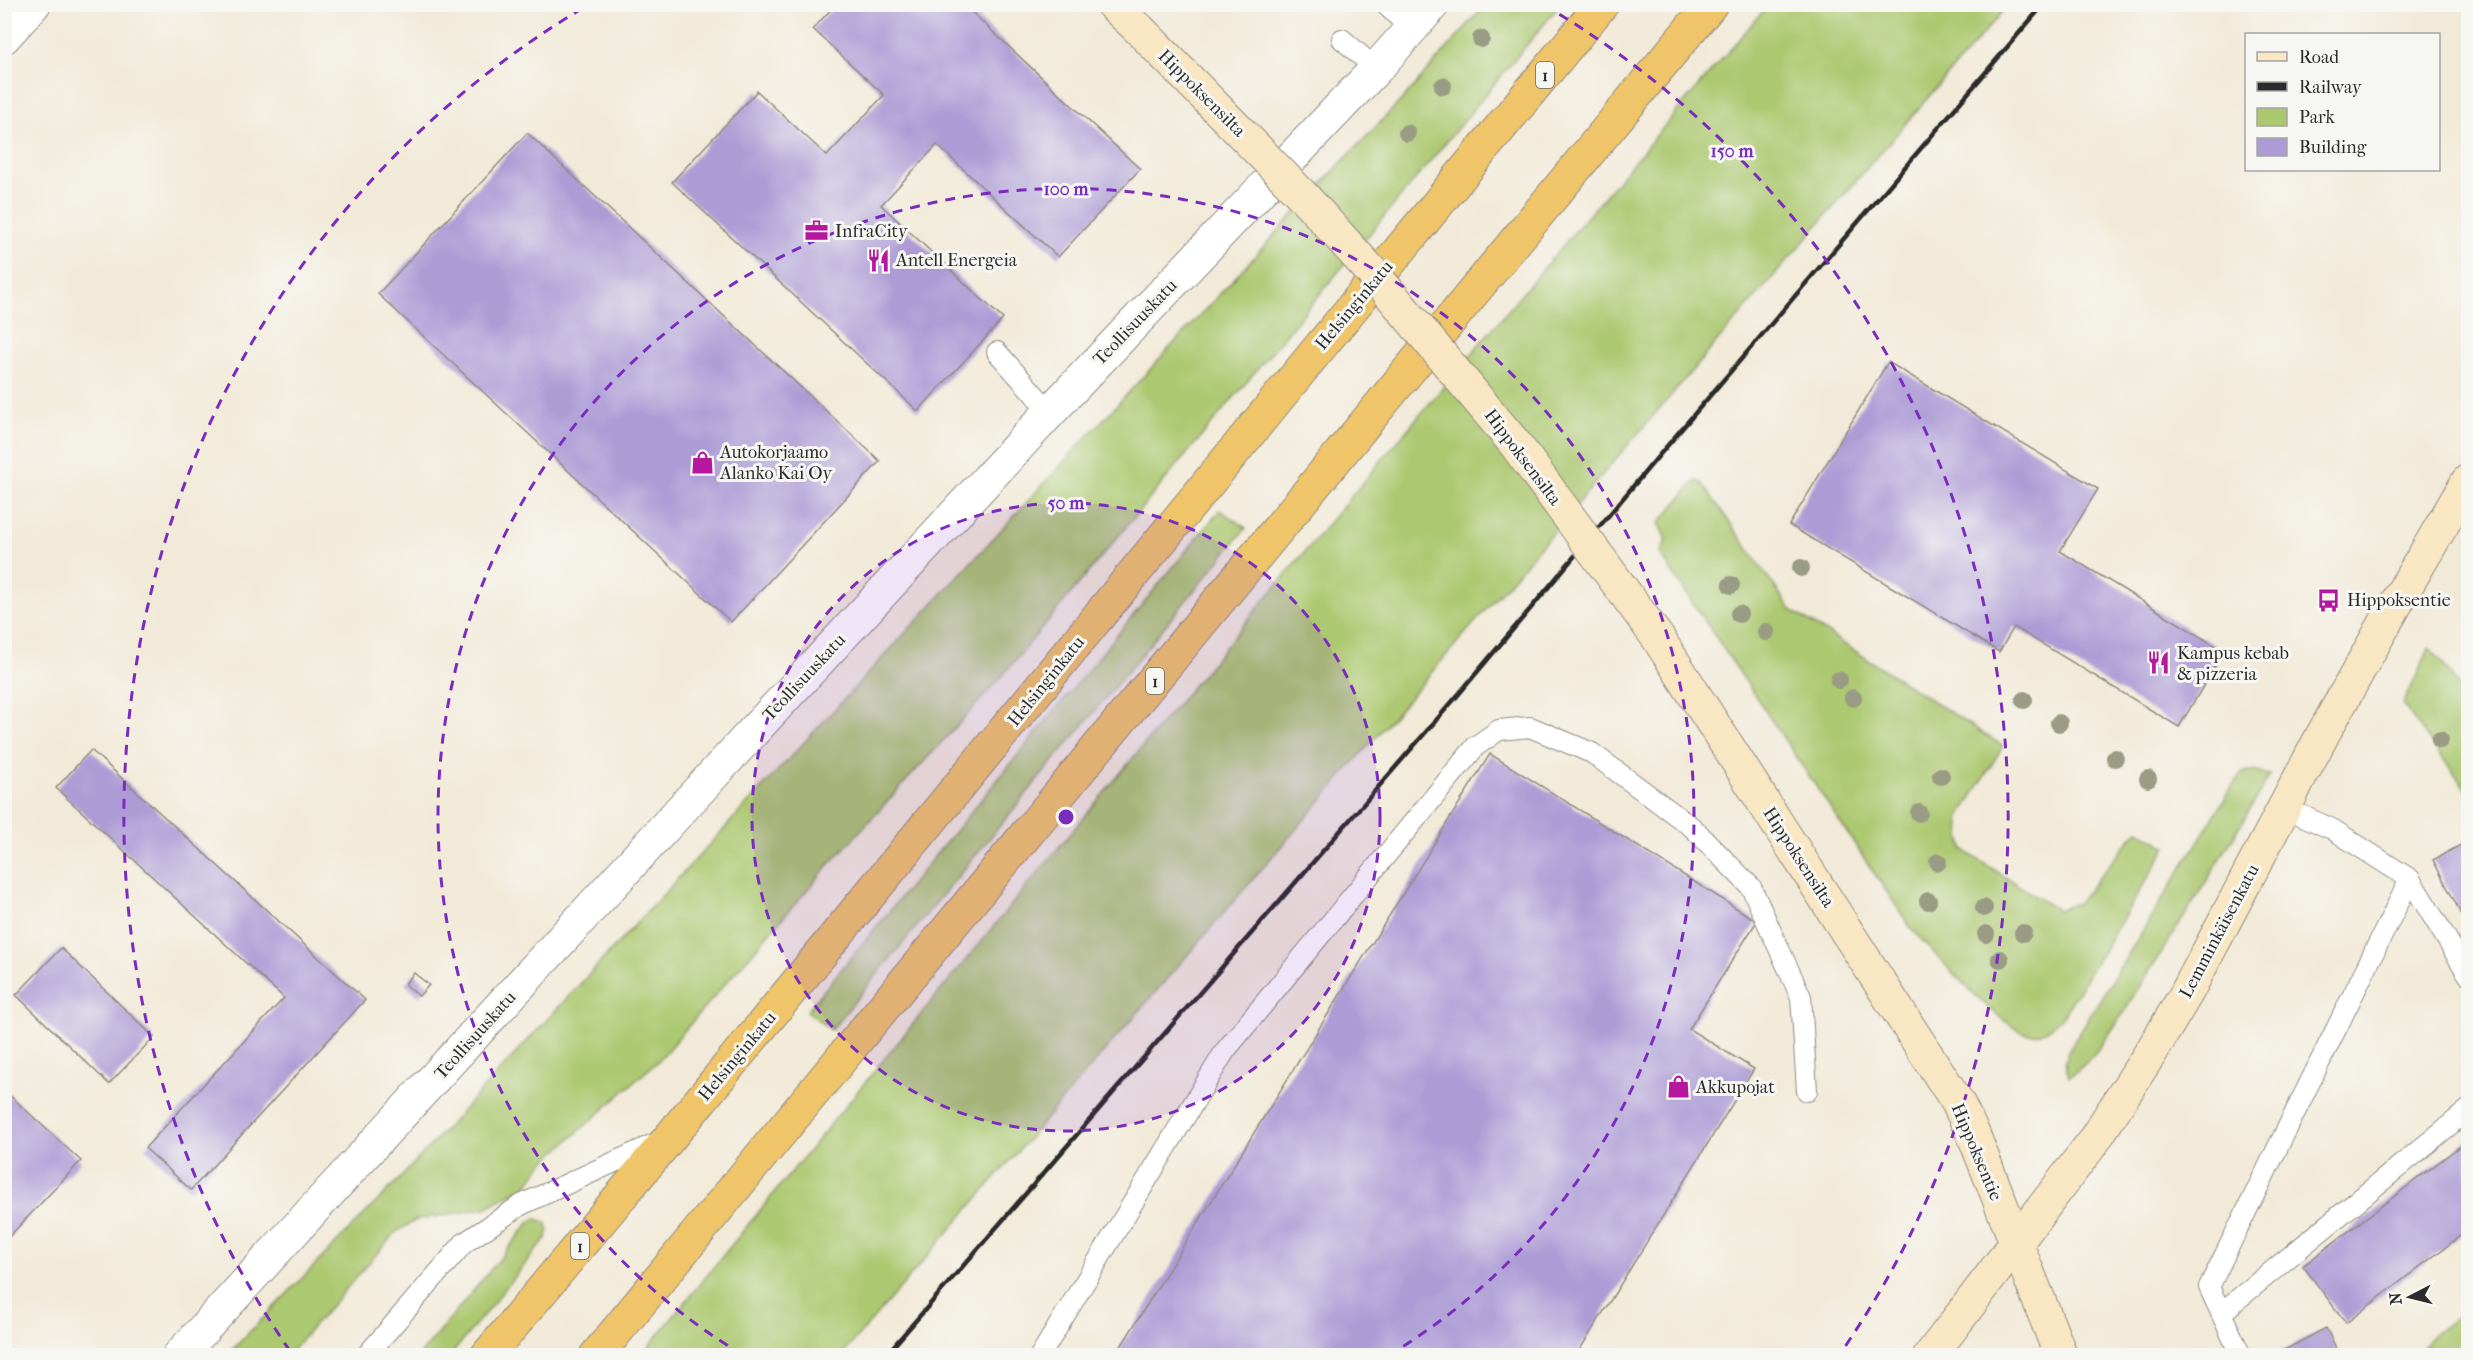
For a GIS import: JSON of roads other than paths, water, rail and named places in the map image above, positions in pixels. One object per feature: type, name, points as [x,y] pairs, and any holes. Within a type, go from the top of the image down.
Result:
[{"type":"highway","name":"Helsinginkatu","points":[[487,1356],[671,1136],[1602,4]]},
{"type":"highway","name":"1","points":[[596,1356],[1711,4]]},
{"type":"street","points":[[4,37],[34,4]]},
{"type":"street","name":"Hippoksensilta","points":[[1112,4],[1303,196],[1448,361],[1516,446],[1658,638],[1847,932]]},
{"type":"street","name":"Teollisuuskatu","points":[[179,1356],[1050,412],[1376,69],[1433,4]]},
{"type":"street","name":"Lemminkäisenkatu","points":[[1930,1356],[2093,1142],[2147,1059],[2186,994],[2402,593],[2469,481]]},
{"type":"street","name":"Hippoksentie","points":[[1847,932],[1958,1103],[1974,1136],[2015,1245],[2061,1356]]},
{"type":"lane","points":[[1385,4],[1411,29]]},
{"type":"lane","points":[[1342,39],[1376,69]]},
{"type":"lane","points":[[997,352],[1050,412]]},
{"type":"lane","points":[[1040,1356],[1225,1051],[1476,746],[1499,730],[1530,727],[1592,753],[1693,828],[1751,888],[1801,997],[1807,1091]]},
{"type":"lane","points":[[2285,808],[2332,829],[2410,879],[2469,974]]},
{"type":"lane","points":[[2241,1356],[2209,1287],[2410,879]]},
{"type":"lane","points":[[2221,1313],[2469,1110]]},
{"type":"lane","points":[[366,1356],[464,1244],[521,1205],[671,1136]]},
{"type":"railway","points":[[885,1356],[1458,695],[2044,4]]},
{"type":"place","name":"InfraCity","points":[[817,231]]},
{"type":"place","name":"Antell Energeia","points":[[878,260]]},
{"type":"place","name":"Autokorjaamo Alanko Kai Oy","points":[[702,462]]},
{"type":"place","name":"Hippoksentie","points":[[2329,600]]},
{"type":"place","name":"Kampus kebab & pizzeria","points":[[2159,663]]},
{"type":"place","name":"Akkupojat","points":[[1678,1087]]}]
